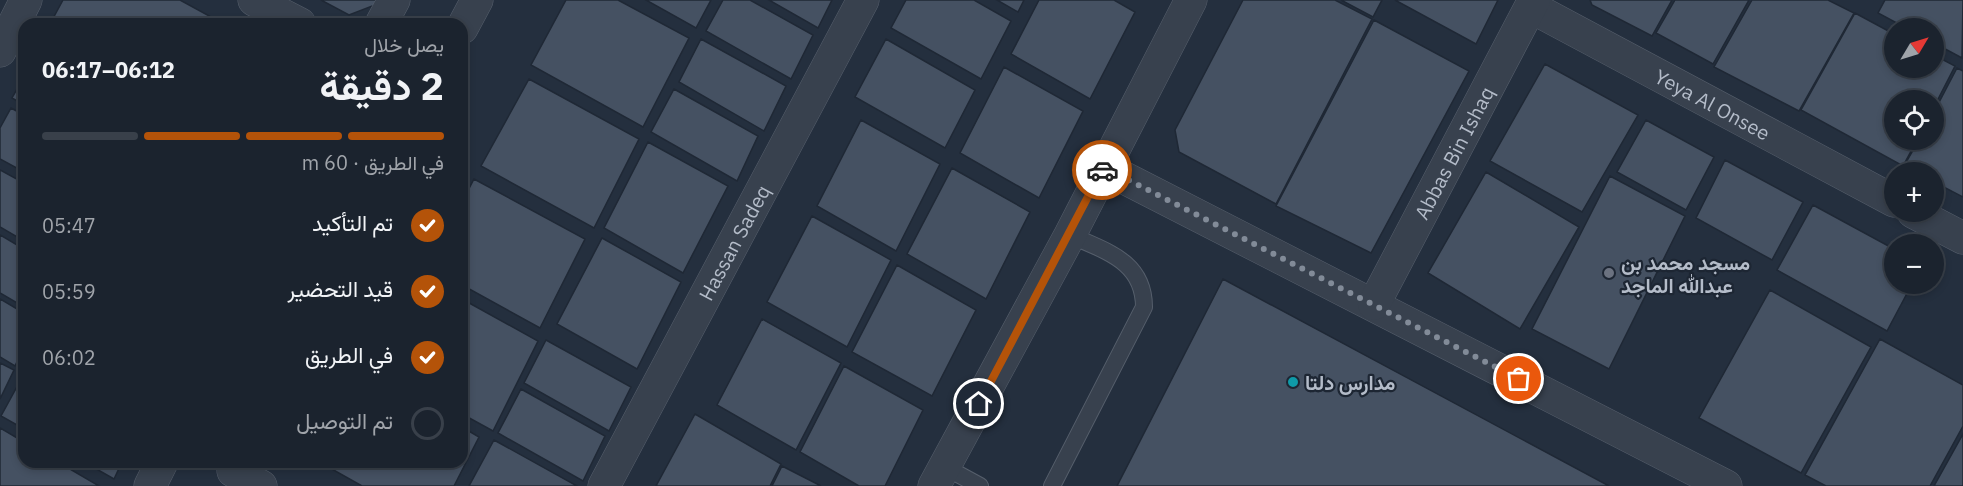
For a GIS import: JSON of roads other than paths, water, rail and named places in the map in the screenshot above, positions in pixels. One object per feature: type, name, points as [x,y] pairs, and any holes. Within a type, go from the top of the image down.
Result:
[{"type":"street","points":[[0,51],[27,0]]},
{"type":"street","points":[[254,0],[288,18]]},
{"type":"street","points":[[384,18],[394,0]]},
{"type":"street","points":[[467,18],[477,0]]},
{"type":"street","name":"Hassan Sadeq","points":[[604,486],[863,0]]},
{"type":"street","points":[[939,476],[1070,235],[1191,0]]},
{"type":"street","name":"Yeya Al Onsee","points":[[1532,3],[1884,196]]},
{"type":"street","name":"Abbas Bin Ishaq","points":[[1374,304],[1532,3]]},
{"type":"street","points":[[1103,167],[1726,486]]},
{"type":"street","points":[[1932,222],[1963,238]]},
{"type":"street","points":[[150,486],[159,468]]},
{"type":"street","points":[[232,473],[261,486]]},
{"type":"lane","points":[[1052,486],[1144,307],[1144,292],[1137,275],[1121,259],[1070,235]]},
{"type":"lane","points":[[939,476],[980,486]]},
{"type":"place","name":"مسجد محمد بن عبدالله الماجد","points":[[1609,273]]},
{"type":"place","name":"مدارس دلتا","points":[[1293,382]]}]
